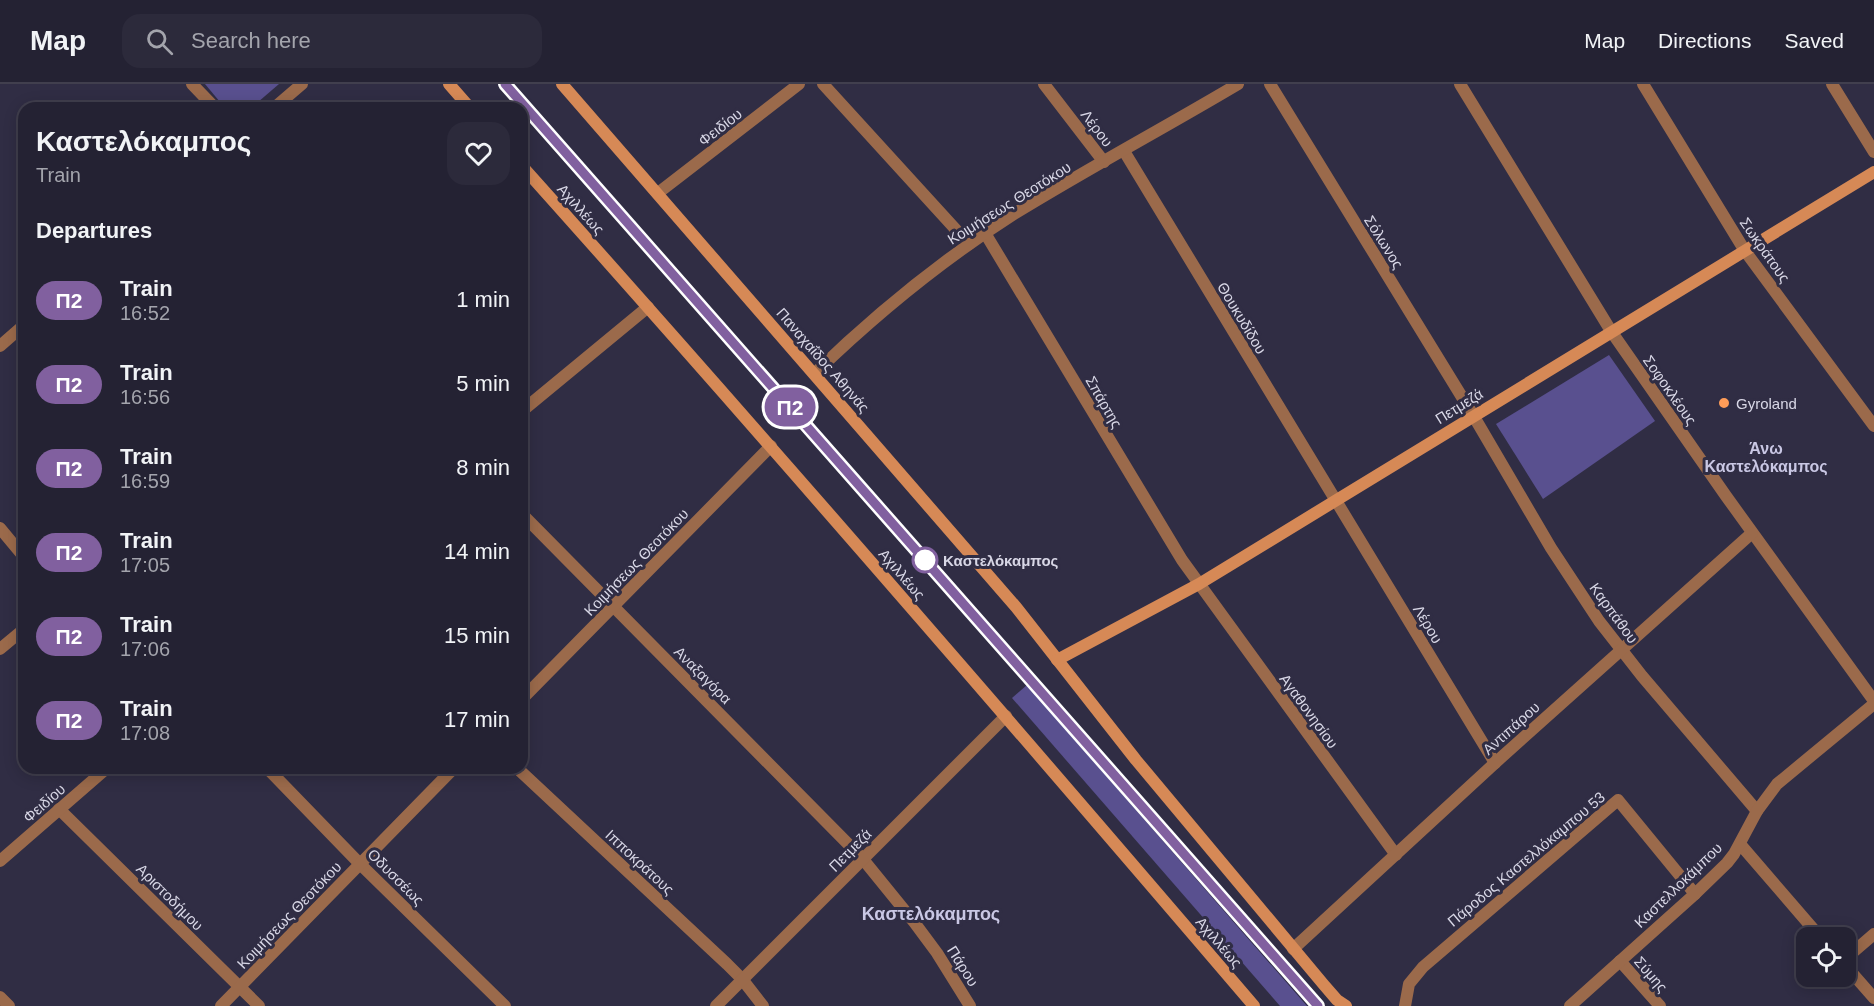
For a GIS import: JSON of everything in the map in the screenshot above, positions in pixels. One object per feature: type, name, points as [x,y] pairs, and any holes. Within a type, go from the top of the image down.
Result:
[{"type":"street","points":[[192,84],[209,102]]},
{"type":"street","points":[[281,102],[302,84]]},
{"type":"street","points":[[449,84],[465,102]]},
{"type":"street","name":"Παναχαΐδος Αθηνάς","points":[[562,84],[1016,607],[1143,769],[1293,950],[1337,1000],[1346,1006]]},
{"type":"street","name":"Φειδίου","points":[[658,193],[799,84]]},
{"type":"street","points":[[823,84],[969,244]]},
{"type":"street","name":"Λέρου","points":[[1044,84],[1104,162]]},
{"type":"street","name":"Κοιμήσεως Θεοτόκου","points":[[814,373],[879,313],[985,233],[1238,84]]},
{"type":"street","name":"Σόλωνος","points":[[1270,84],[1473,415]]},
{"type":"street","name":"Σοφοκλέους","points":[[1460,84],[1602,318],[1752,533],[1874,702]]},
{"type":"street","name":"Σωκράτους","points":[[1643,84],[1746,250],[1874,426]]},
{"type":"street","points":[[1832,84],[1874,152]]},
{"type":"street","name":"Θουκυδίδου","points":[[1124,151],[1335,500]]},
{"type":"street","name":"Πετμεζά","points":[[1057,660],[1198,584],[1874,172]]},
{"type":"street","name":"Αχιλλέως","points":[[528,173],[771,446],[1254,1006]]},
{"type":"street","name":"Σπάρτης","points":[[985,233],[1155,518],[1198,584]]},
{"type":"street","points":[[528,406],[648,307]]},
{"type":"street","points":[[0,346],[18,330]]},
{"type":"street","name":"Καρπάθου","points":[[1473,415],[1551,548],[1621,649],[1757,811]]},
{"type":"street","name":"Κοιμήσεως Θεοτόκου","points":[[528,693],[771,446]]},
{"type":"street","name":"Λέρου","points":[[1335,500],[1495,763]]},
{"type":"street","name":"Αναξαγόρα","points":[[528,520],[862,858]]},
{"type":"street","points":[[0,528],[18,550]]},
{"type":"street","name":"Αντιπάρου","points":[[1293,950],[1495,763],[1752,533]]},
{"type":"street","name":"Αγαθονησίου","points":[[1198,584],[1396,855]]},
{"type":"street","points":[[0,649],[18,634]]},
{"type":"street","name":"Καστελλοκάμπου","points":[[1570,1006],[1695,894],[1731,858],[1757,811],[1777,784],[1874,702]]},
{"type":"street","name":"Πετμεζά","points":[[716,1006],[1006,716]]},
{"type":"street","name":"Φειδίου","points":[[0,861],[100,774]]},
{"type":"street","name":"Οδυσσέως","points":[[273,774],[360,864],[506,1006]]},
{"type":"street","name":"Κοιμήσεως Θεοτόκου","points":[[221,1006],[448,774]]},
{"type":"street","name":"Ιπποκράτους","points":[[523,774],[742,979],[763,1006]]},
{"type":"street","name":"Πάροδος Καστελλόκαμπου 53","points":[[1405,1006],[1409,984],[1423,967],[1618,800],[1695,894]]},
{"type":"street","name":"Αριστοδήμου","points":[[59,809],[259,1006]]},
{"type":"street","points":[[1740,844],[1812,927]]},
{"type":"street","name":"Πάρου","points":[[862,858],[937,953],[970,1006]]},
{"type":"street","points":[[1856,950],[1874,934]]},
{"type":"street","name":"Σύμης","points":[[1620,961],[1660,1006]]},
{"type":"street","points":[[1856,978],[1874,998]]},
{"type":"street","points":[[0,997],[9,1006]]},
{"type":"shaded area","points":[[205,84],[279,84],[258,102],[220,102]]},
{"type":"shaded area","points":[[1609,355],[1655,421],[1543,499],[1496,424]]},
{"type":"shaded area","points":[[1027,685],[1307,1006],[1280,1006],[1012,698]]},
{"type":"railway","points":[[505,84],[521,102]]},
{"type":"railway","points":[[528,110],[1318,1006]]},
{"type":"train","name":"Π2","points":[[505,84],[521,102]]},
{"type":"train","name":"Π2","points":[[528,110],[1318,1006]]},
{"type":"place","name":"Gyroland","points":[[1724,403]]},
{"type":"place","name":"Καστελόκαμπος","points":[[925,560]]},
{"type":"district","name":"Άνω Καστελόκαμπος","points":[[1766,457]]},
{"type":"district","name":"Καστελόκαμπος","points":[[931,914]]}]
